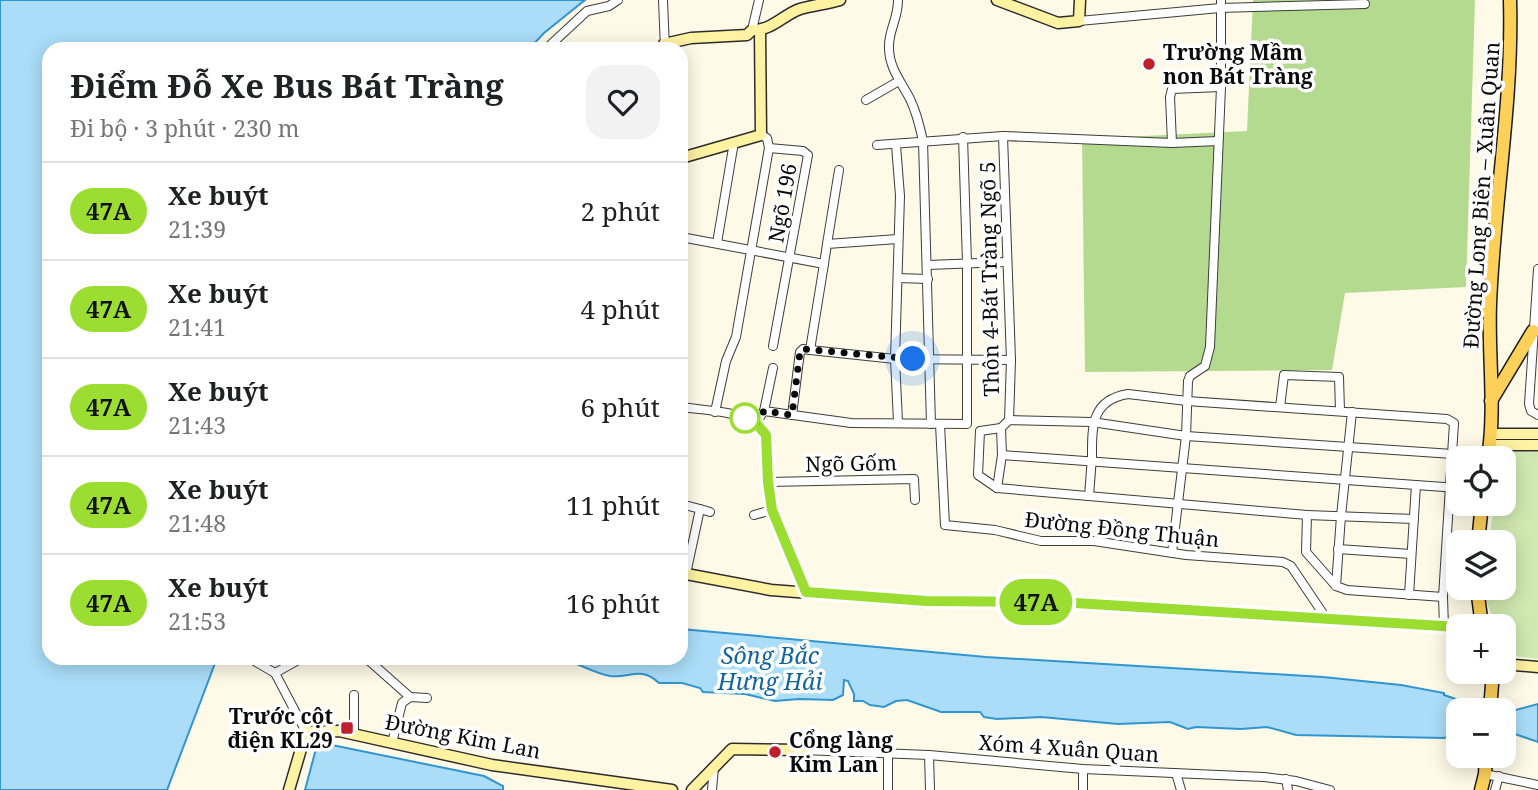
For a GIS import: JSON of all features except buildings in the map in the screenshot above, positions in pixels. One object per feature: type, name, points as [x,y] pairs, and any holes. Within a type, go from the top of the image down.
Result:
[{"type":"main road","name":"Đường Long Biên – Xuân Quan","points":[[1490,446],[1490,305],[1508,106],[1510,1]]},
{"type":"main road","points":[[1491,402],[1535,340]]},
{"type":"main road","points":[[1480,790],[1489,768]]},
{"type":"street","points":[[554,42],[587,11],[609,6],[618,0]]},
{"type":"street","points":[[663,0],[664,42]]},
{"type":"street","points":[[759,0],[756,31],[761,135]]},
{"type":"street","points":[[679,42],[691,38],[747,35],[798,10],[840,0]]},
{"type":"street","points":[[898,0],[897,18],[890,34],[888,48],[892,66],[918,119],[923,141],[935,424]]},
{"type":"street","points":[[1079,21],[1080,0]]},
{"type":"street","points":[[1003,1],[1058,23],[1221,4],[1365,4]]},
{"type":"street","points":[[1172,553],[1183,468],[1190,376],[1205,366],[1210,348],[1221,88],[1221,4]]},
{"type":"street","points":[[866,100],[899,81]]},
{"type":"street","points":[[1172,143],[1172,89],[1221,88]]},
{"type":"street","points":[[688,155],[761,135],[767,138],[769,148],[736,337],[726,361],[715,412]]},
{"type":"street","name":"Thôn 4-Bát Tràng Ngõ 5","points":[[877,145],[1003,136],[1172,143],[1218,141]]},
{"type":"street","name":"Thôn 4-Bát Tràng Ngõ 5","points":[[1003,136],[1011,360],[1009,420]]},
{"type":"street","points":[[963,137],[969,361],[967,424]]},
{"type":"street","points":[[717,243],[734,142]]},
{"type":"street","points":[[896,145],[900,196],[895,359],[898,422]]},
{"type":"street","name":"Ngõ 196","points":[[769,148],[803,151],[808,155],[790,257]]},
{"type":"street","points":[[810,350],[839,170]]},
{"type":"street","points":[[688,238],[824,264]]},
{"type":"street","points":[[827,244],[898,239]]},
{"type":"street","points":[[773,346],[790,257]]},
{"type":"street","points":[[928,265],[1006,262]]},
{"type":"street","points":[[1538,268],[1529,404],[1531,411],[1538,415]]},
{"type":"street","points":[[898,278],[928,279]]},
{"type":"street","points":[[792,415],[800,352],[803,349],[895,359],[1011,360]]},
{"type":"street","points":[[756,423],[764,411],[773,368]]},
{"type":"street","points":[[1280,407],[1284,375],[1339,377],[1340,411]]},
{"type":"street","points":[[1089,496],[1092,422],[1101,407],[1120,395],[1447,419],[1454,423],[1453,446]]},
{"type":"street","points":[[688,409],[744,418],[756,423],[766,435],[772,510],[806,592]]},
{"type":"street","points":[[764,411],[851,422],[967,424],[980,431],[1001,428],[1009,420],[1092,422],[1186,436],[1446,454]]},
{"type":"street","points":[[1336,586],[1340,516],[1352,412]]},
{"type":"street","name":"Đường Đồng Thuận","points":[[935,424],[945,525],[995,530],[1041,541],[1094,541],[1172,553],[1288,564],[1326,618]]},
{"type":"street","points":[[998,488],[1002,455],[1001,428]]},
{"type":"street","points":[[980,431],[978,475],[998,488],[1307,515],[1414,519]]},
{"type":"street","points":[[1491,439],[1538,434]]},
{"type":"street","points":[[1491,439],[1538,444]]},
{"type":"street","points":[[1002,455],[1446,487]]},
{"type":"street","name":"Ngõ Gốm","points":[[768,482],[914,479],[915,500]]},
{"type":"street","points":[[1409,595],[1416,485]]},
{"type":"street","points":[[688,506],[710,512]]},
{"type":"street","points":[[688,554],[700,509]]},
{"type":"street","points":[[754,515],[772,510]]},
{"type":"street","points":[[1307,515],[1306,552],[1336,586],[1348,590],[1443,597]]},
{"type":"street","points":[[688,574],[771,590],[926,601],[1059,602],[1444,627],[1443,597],[1451,516]]},
{"type":"street","points":[[1339,549],[1411,554]]},
{"type":"street","points":[[261,665],[275,673],[306,732],[289,790]]},
{"type":"street","points":[[275,673],[289,665]]},
{"type":"street","points":[[374,665],[410,697]]},
{"type":"street","points":[[1516,665],[1538,667]]},
{"type":"street","points":[[354,695],[354,734]]},
{"type":"street","points":[[392,743],[402,704],[410,697],[427,698]]},
{"type":"street","name":"Đường Kim Lan","points":[[306,732],[339,731],[492,765],[672,790]]},
{"type":"street","points":[[692,790],[732,749],[803,750]]},
{"type":"street","name":"Xóm 4 Xuân Quan","points":[[803,750],[929,755],[1083,769],[1286,779],[1330,790]]},
{"type":"street","points":[[888,754],[888,790]]},
{"type":"street","points":[[929,755],[930,790]]},
{"type":"street","points":[[712,790],[714,767]]},
{"type":"street","points":[[1489,768],[1538,785]]},
{"type":"street","points":[[1489,768],[1495,790]]},
{"type":"street","points":[[1083,769],[1083,790]]},
{"type":"street","points":[[1176,773],[1181,790]]},
{"type":"street","points":[[1286,779],[1288,790]]},
{"type":"green space","points":[[1253,0],[1475,0],[1466,287],[1345,293],[1332,370],[1085,372],[1082,139],[1247,131]]},
{"type":"green space","points":[[1516,451],[1538,452],[1538,659],[1516,656],[1516,614],[1491,614],[1486,600],[1516,600],[1516,530],[1491,530],[1492,516],[1516,516]]},
{"type":"water","points":[[0,0],[585,0],[536,42],[42,42],[42,665],[214,665],[167,790],[0,790]]},
{"type":"water","name":"Sông Bắc Hưng Hải","points":[[688,630],[986,657],[1323,677],[1401,685],[1444,693],[1453,698],[1446,698],[1444,738],[1296,735],[1267,727],[1188,729],[1170,722],[1118,724],[1041,717],[997,719],[984,717],[980,712],[941,712],[907,700],[896,701],[884,707],[854,701],[848,681],[844,680],[843,695],[833,700],[775,701],[745,694],[703,692],[700,688],[682,683],[659,683],[640,674],[610,676],[578,665],[688,665]]},
{"type":"water","points":[[1538,704],[1538,742],[1516,734],[1516,710]]},
{"type":"water","points":[[322,743],[484,776],[503,786],[503,790],[305,790],[317,745]]},
{"type":"bus line","name":"47A","points":[[744,418],[756,423],[766,435],[772,510],[806,592],[926,601],[1059,602],[1446,626]]},
{"type":"place","name":"Trường Mầm non Bát Tràng","points":[[1149,64]]},
{"type":"place","name":"Trước cột điện KL29","points":[[347,728]]},
{"type":"place","name":"Cổng làng Kim Lan","points":[[775,752]]},
{"type":"route","points":[[745,418],[756,423],[764,411],[792,415],[800,352],[803,349],[913,359]]}]
